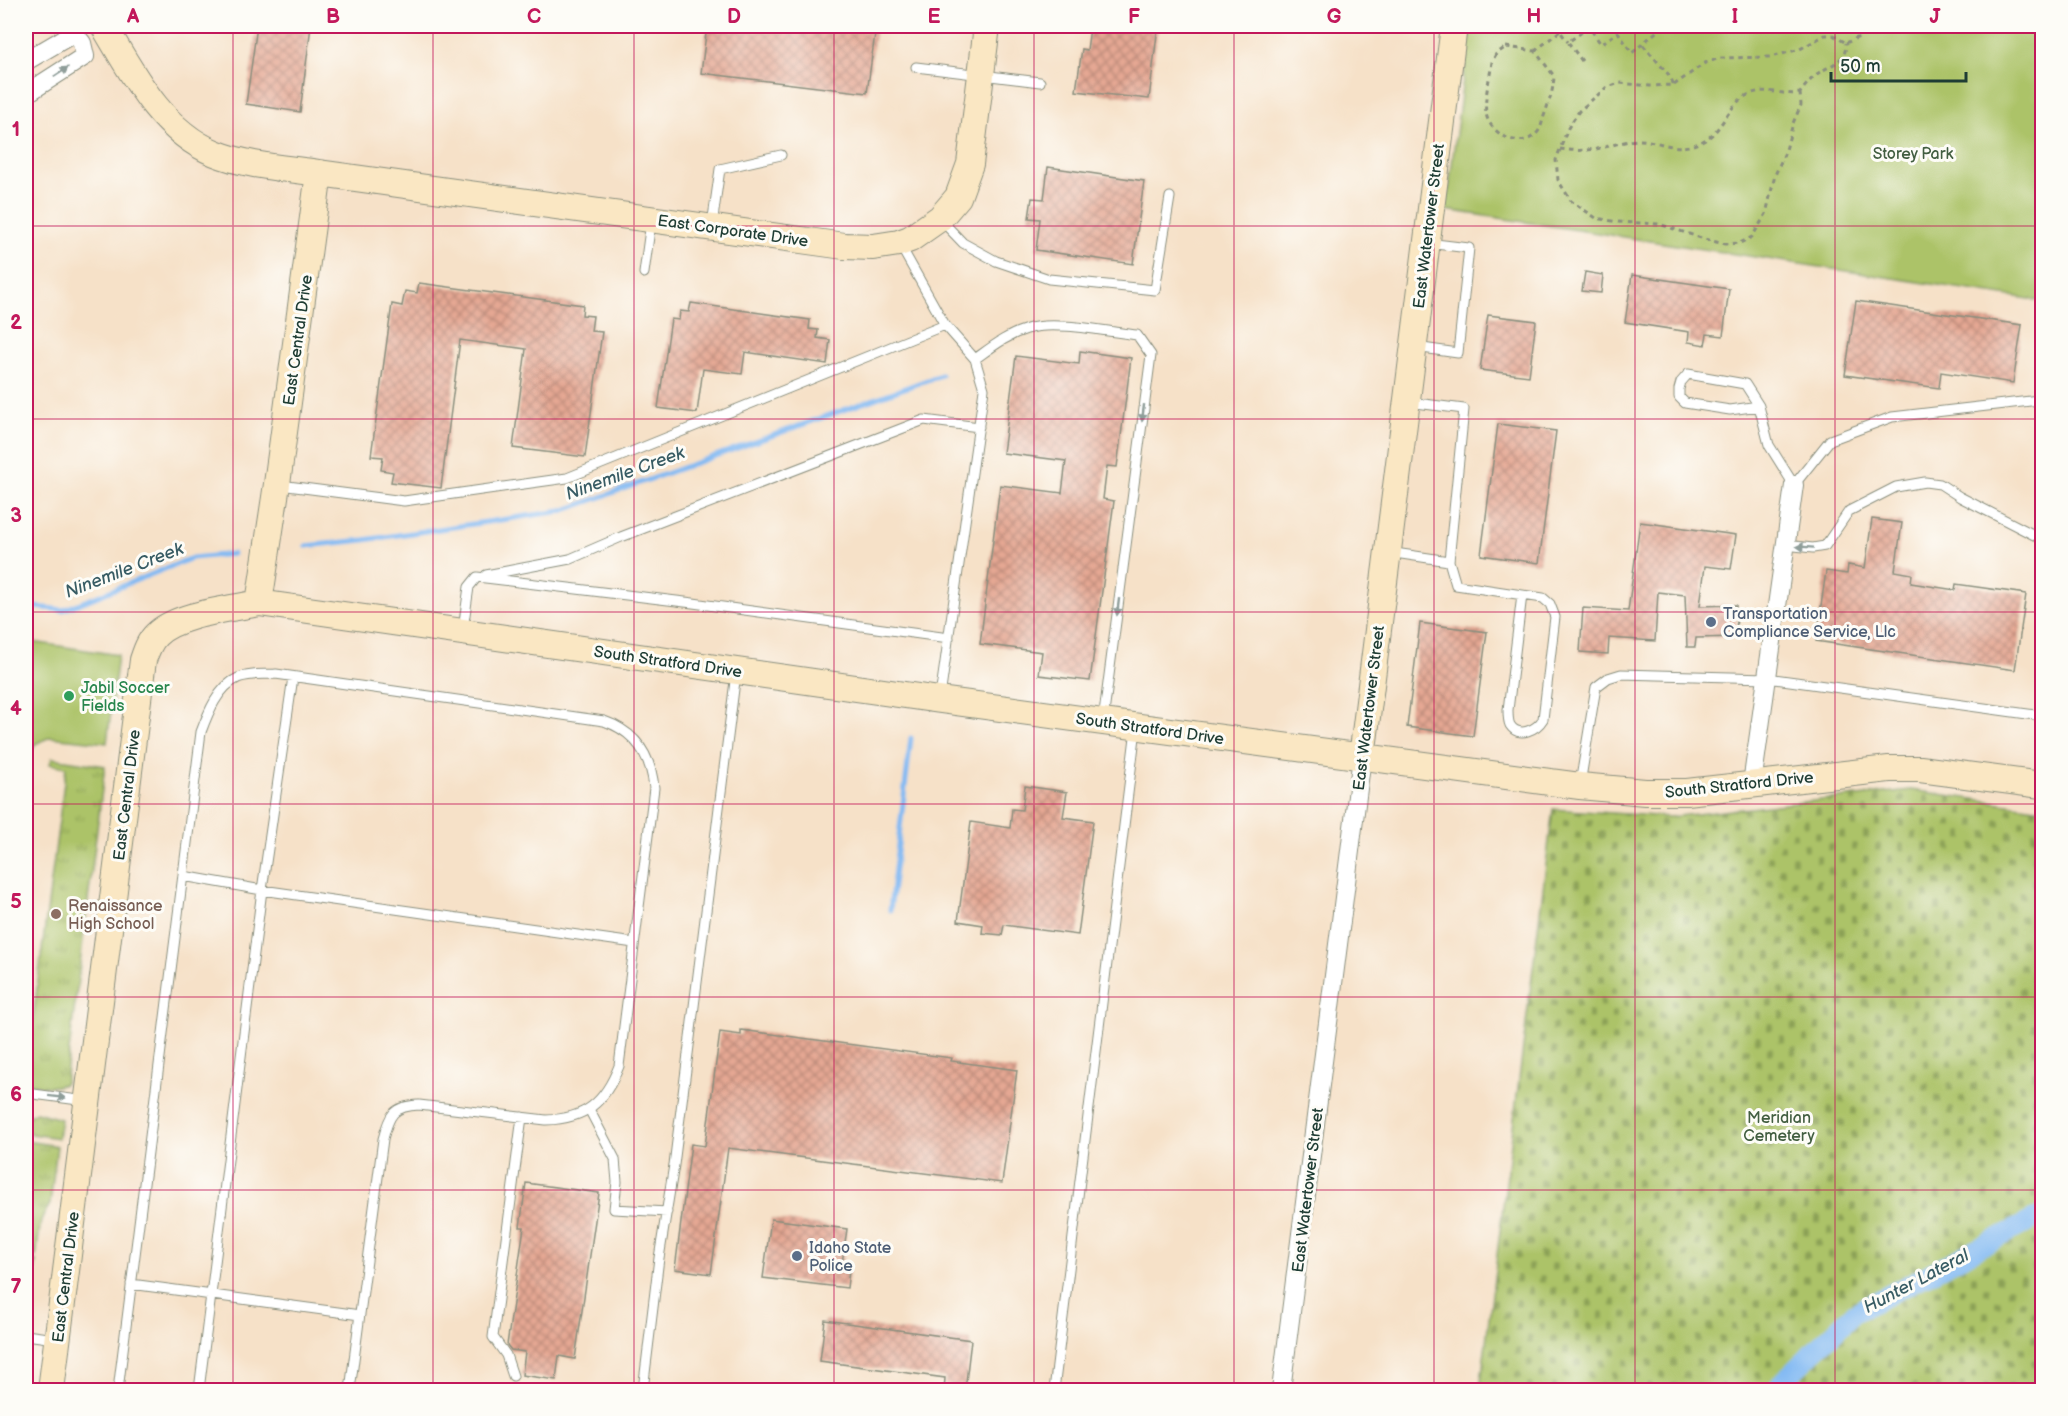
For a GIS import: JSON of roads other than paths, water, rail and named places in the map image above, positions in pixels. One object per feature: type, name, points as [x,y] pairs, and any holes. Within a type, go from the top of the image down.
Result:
[{"type":"street","name":"East Corporate Drive","points":[[109,27],[152,103],[178,130],[214,153],[248,162],[319,173],[844,246],[873,247],[899,243],[924,231],[940,218],[958,197],[970,164],[987,26]]},
{"type":"street","name":"East Watertower Street","points":[[1281,1390],[1454,26]]},
{"type":"street","points":[[82,43],[109,27]]},
{"type":"street","points":[[26,61],[74,33],[82,43],[85,56],[26,94]]},
{"type":"street","name":"East Central Drive","points":[[51,1390],[143,660],[148,645],[155,636],[178,620],[259,603],[278,484],[319,173]]},
{"type":"street","points":[[1752,784],[1794,485]]},
{"type":"street","name":"South Stratford Drive","points":[[259,603],[940,700],[1580,786],[1646,792],[1687,792],[1889,769],[1920,769],[2043,785]]},
{"type":"lane","points":[[916,67],[1040,81]]},
{"type":"lane","points":[[711,227],[720,169],[781,155]]},
{"type":"lane","points":[[940,218],[963,243],[996,261],[1049,279],[1155,290],[1170,197]]},
{"type":"lane","points":[[644,273],[651,219]]},
{"type":"lane","points":[[899,243],[945,326],[975,360],[984,389],[940,700]]},
{"type":"lane","points":[[1413,347],[1458,353],[1469,248],[1426,243]]},
{"type":"lane","points":[[278,484],[404,501],[567,478],[945,326]]},
{"type":"lane","points":[[975,360],[999,341],[1029,328],[1068,326],[1137,335],[1151,356],[1103,722]]},
{"type":"lane","points":[[1759,406],[1730,410],[1685,403],[1679,397],[1679,389],[1681,382],[1688,374],[1745,384],[1759,406],[1769,445],[1794,485],[1830,440],[1892,417],[2043,401]]},
{"type":"lane","points":[[1406,402],[1464,409],[1449,561],[1456,585],[1544,598],[1550,604],[1555,617],[1543,719],[1539,726],[1530,732],[1515,730],[1509,724],[1508,710],[1522,595]]},
{"type":"lane","points":[[462,633],[469,587],[477,577],[570,559],[621,537],[924,420],[979,427]]},
{"type":"lane","points":[[1785,545],[1813,548],[1825,546],[1849,511],[1896,487],[1925,482],[1940,484],[1960,497],[2043,538]]},
{"type":"lane","points":[[1387,552],[1449,561]]},
{"type":"lane","points":[[477,577],[693,603],[949,638]]},
{"type":"lane","points":[[643,1390],[674,1165],[736,670]]},
{"type":"lane","points":[[1580,786],[1596,687],[1608,678],[1621,674],[1767,678],[2043,716]]},
{"type":"lane","points":[[118,1390],[201,732],[217,698],[237,678],[256,675],[293,677],[604,721],[616,725],[639,743],[646,754],[652,771],[654,788],[619,1066],[602,1098],[575,1117],[562,1120],[419,1105],[405,1106],[393,1112],[387,1123],[383,1139],[350,1390]]},
{"type":"lane","points":[[199,1390],[262,890],[293,677]]},
{"type":"lane","points":[[1054,1390],[1137,726]]},
{"type":"lane","points":[[183,876],[262,890],[634,944]]},
{"type":"lane","points":[[26,1105],[30,1094],[88,1102]]},
{"type":"lane","points":[[589,1109],[615,1159],[617,1182],[614,1209],[667,1212]]},
{"type":"lane","points":[[513,1376],[506,1355],[493,1337],[522,1117]]},
{"type":"lane","points":[[131,1284],[360,1315]]},
{"type":"lane","points":[[26,1335],[57,1339]]},
{"type":"waterway","name":"Ninemile Creek","points":[[306,546],[364,540],[562,511],[941,375]]},
{"type":"waterway","name":"Ninemile Creek","points":[[26,606],[63,610],[192,558],[233,554]]},
{"type":"waterway","points":[[890,910],[911,738]]},
{"type":"waterway","name":"Hunter Lateral","points":[[1776,1390],[1854,1313],[2042,1215]]},
{"type":"place","name":"Transportation Compliance Service, Llc","points":[[1711,622]]},
{"type":"place","name":"Jabil Soccer Fields","points":[[69,696]]},
{"type":"place","name":"Renaissance High School","points":[[56,914]]},
{"type":"place","name":"Idaho State Police","points":[[797,1256]]},
{"type":"park label","name":"Storey Park","points":[[1913,153]]},
{"type":"park label","name":"Meridian Cemetery","points":[[1779,1126]]}]
